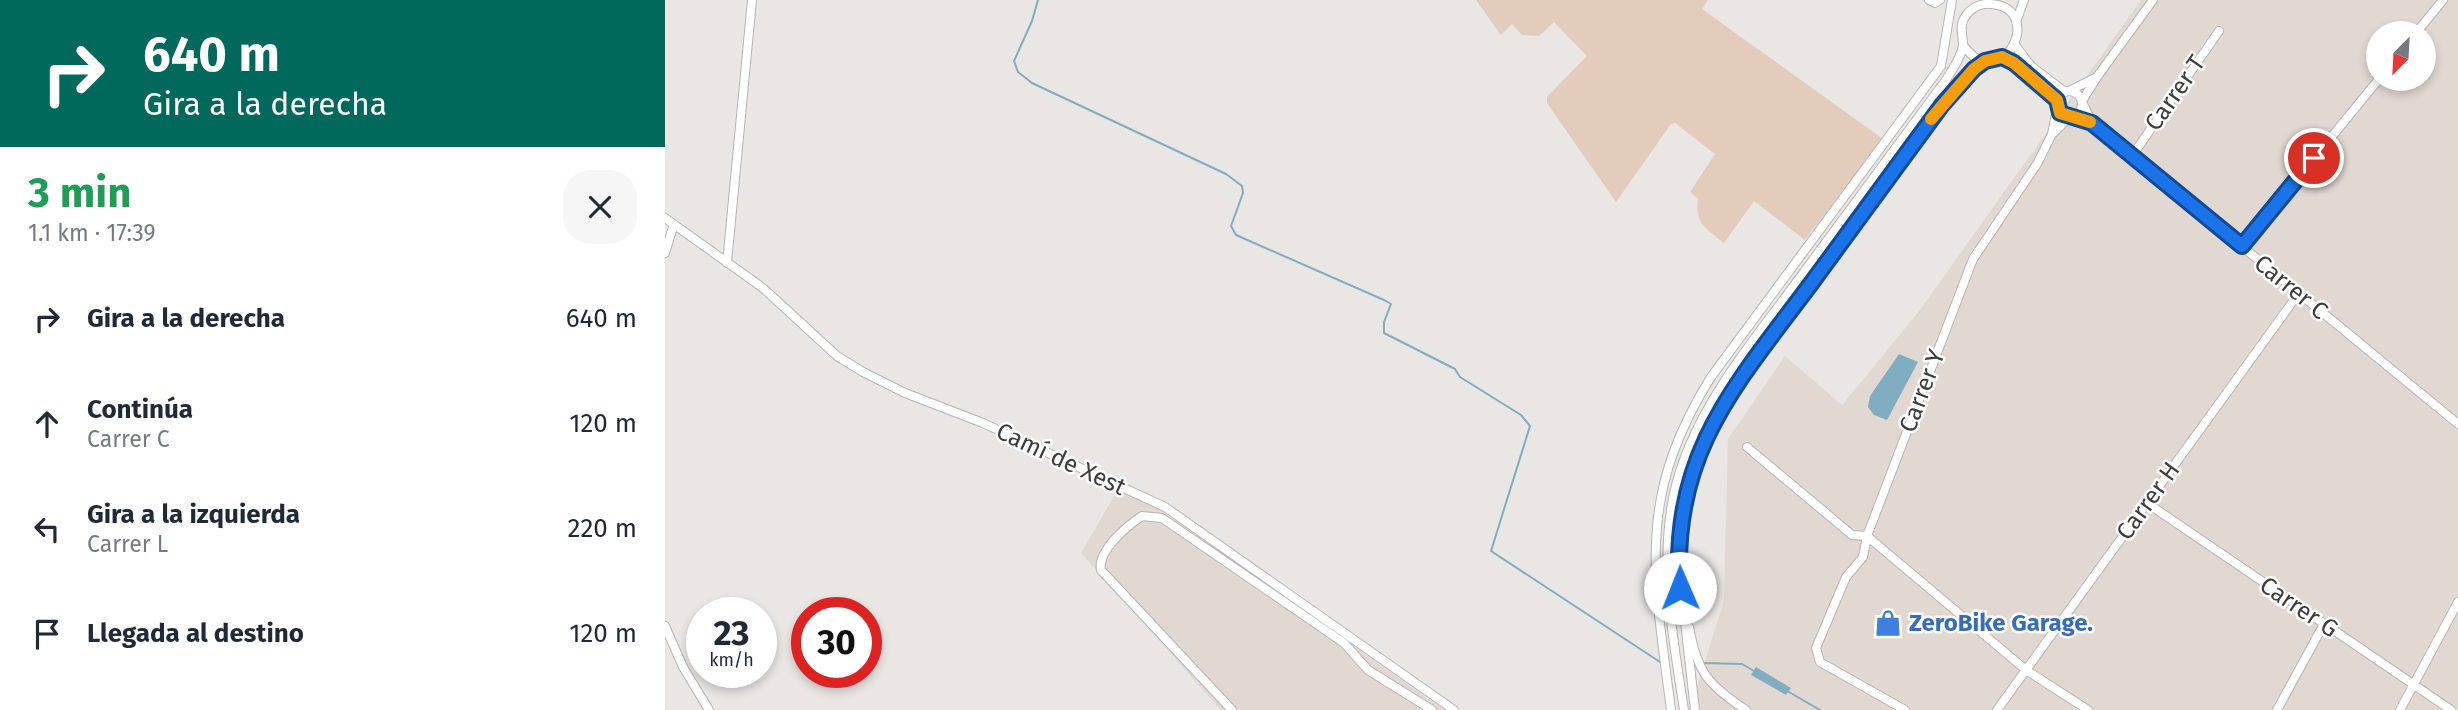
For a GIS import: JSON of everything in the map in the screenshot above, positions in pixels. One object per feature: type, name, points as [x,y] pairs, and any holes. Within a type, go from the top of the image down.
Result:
[{"type":"street","points":[[727,263],[752,0]]},
{"type":"street","points":[[1930,0],[1935,3],[1940,0]]},
{"type":"street","points":[[1671,710],[1654,548],[1658,503],[1679,432],[1711,377],[1941,66],[1952,0]]},
{"type":"street","points":[[1965,0],[1973,8]]},
{"type":"street","points":[[2016,22],[2024,0]]},
{"type":"street","points":[[2002,57],[2014,63],[2071,117],[2081,111],[2082,102],[2097,77],[2153,0]]},
{"type":"street","points":[[2426,21],[2443,0]]},
{"type":"street","points":[[1684,710],[1669,589],[1668,540],[1677,484],[1696,431],[1734,368],[1947,80],[1963,45],[1961,25],[1973,8],[1994,2],[2010,12],[2016,22],[2018,35],[2015,45],[2002,57],[1985,61],[1974,69],[1942,105],[1739,380],[1715,416],[1701,448],[1682,510],[1679,569],[1695,710]]},
{"type":"street","name":"Carrer T","points":[[2132,156],[2218,31]]},
{"type":"street","points":[[1963,45],[1969,53],[1985,61]]},
{"type":"street","points":[[2015,45],[2031,66],[2067,92],[2076,93],[2082,102]]},
{"type":"street","points":[[2057,104],[2067,92],[2097,77]]},
{"type":"street","points":[[2242,246],[2368,91]]},
{"type":"street","name":"Carrer C","points":[[2082,102],[2092,123]]},
{"type":"street","name":"Carrer Y","points":[[1905,710],[1817,657],[1816,648],[1846,577],[1863,557],[1867,536],[1973,259],[2041,157],[2052,134],[2057,104]]},
{"type":"street","name":"Carrer C","points":[[2071,117],[2092,123],[2458,424]]},
{"type":"street","name":"Carrer Y","points":[[2052,134],[2071,117]]},
{"type":"street","name":"Camí de Xest","points":[[665,218],[763,288],[837,356],[905,393],[983,423],[1165,507],[1454,710]]},
{"type":"street","points":[[665,253],[674,224]]},
{"type":"street","name":"Carrer H","points":[[1997,710],[2299,293]]},
{"type":"street","points":[[1747,447],[1853,536],[1867,536],[2027,670],[2088,710]]},
{"type":"street","points":[[1701,448],[1684,530],[1686,612],[1694,652],[1701,670],[1711,685],[1744,710]]},
{"type":"street","name":"Carrer G","points":[[2147,503],[2451,710]]},
{"type":"street","points":[[1232,710],[1101,570],[1100,561],[1105,552],[1142,516],[1162,518],[1344,643],[1368,670],[1432,710]]},
{"type":"street","points":[[2400,710],[2458,603]]},
{"type":"street","points":[[2277,710],[2324,624]]},
{"type":"street","points":[[665,626],[683,667],[709,710]]},
{"type":"street","points":[[1732,710],[1744,710]]},
{"type":"shaded area","points":[[1476,0],[1708,0],[1702,9],[1883,139],[1805,240],[1754,201],[1724,243],[1703,225],[1698,215],[1698,199],[1690,192],[1715,154],[1675,123],[1671,124],[1616,202],[1547,103],[1547,97],[1587,56],[1554,22],[1539,36],[1522,35],[1512,24],[1501,35]]},
{"type":"shaded area","points":[[2141,0],[2458,0],[2458,710],[1690,710],[1724,600],[1728,439],[1785,356],[1842,405],[1920,310]]},
{"type":"shaded area","points":[[1117,491],[1155,507],[1444,710],[1221,710],[1081,553]]},
{"type":"water","points":[[1899,354],[1918,362],[1887,420],[1874,415],[1868,407],[1870,396]]},
{"type":"water","points":[[1756,667],[1791,688],[1786,695],[1751,675]]},
{"type":"waterway","points":[[1038,0],[1032,21],[1014,61],[1018,72],[1032,83],[1226,174],[1242,186],[1243,193],[1231,226],[1236,235],[1391,304],[1384,322],[1384,333],[1455,369],[1460,377],[1521,415],[1530,426],[1491,551],[1660,662]]},
{"type":"waterway","points":[[1704,663],[1742,664],[1754,671]]},
{"type":"waterway","points":[[1789,692],[1820,710]]},
{"type":"slow traffic","points":[[1931,119],[1974,69],[1985,61],[1995,61],[2002,57],[2014,63],[2057,100],[2057,109],[2065,117],[2090,122]]},
{"type":"place","name":"ZeroBike Garage.","points":[[1888,623]]},
{"type":"route","points":[[1680,588],[1680,522],[1687,487],[1715,416],[1942,105],[1974,69],[1985,61],[1995,61],[2002,57],[2014,63],[2057,100],[2060,113],[2065,117],[2092,123],[2242,246],[2314,158]]}]
